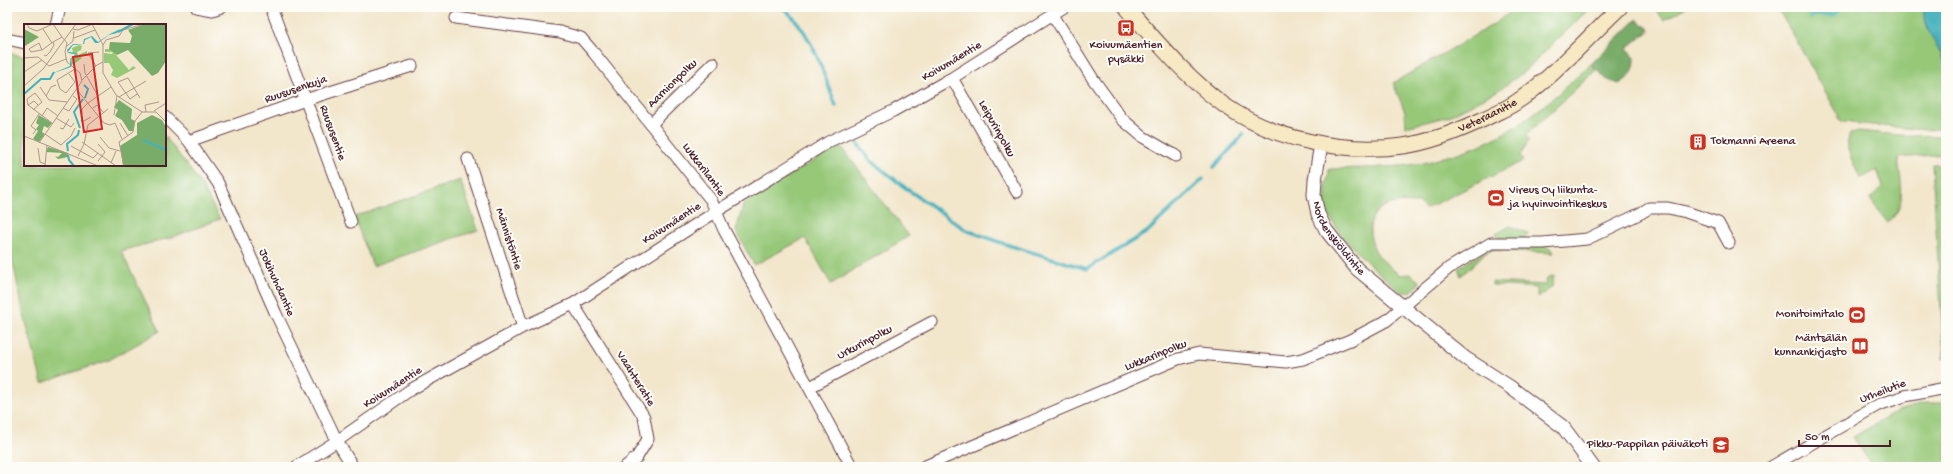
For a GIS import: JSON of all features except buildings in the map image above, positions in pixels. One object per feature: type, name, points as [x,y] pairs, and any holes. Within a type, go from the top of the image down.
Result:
[{"type":"main road","points":[[1126,7],[1171,57],[1198,83],[1225,105],[1250,120],[1289,136],[1321,144]]},
{"type":"main road","name":"Veteraanitie","points":[[1321,144],[1349,148],[1403,146],[1449,135],[1515,104],[1546,78],[1620,7]]},
{"type":"street","points":[[56,24],[60,7]]},
{"type":"street","points":[[196,7],[212,10],[221,7]]},
{"type":"street","name":"Ruususentie","points":[[271,7],[351,222]]},
{"type":"street","name":"Koivumäentie","points":[[296,467],[337,441],[410,390],[523,327],[574,304],[717,211],[830,141],[893,112],[952,78],[1064,7]]},
{"type":"street","points":[[1053,15],[1093,79],[1122,119],[1143,137],[1176,156]]},
{"type":"street","name":"Lukkarilantie","points":[[456,18],[560,32],[581,38],[711,200],[724,230],[852,467]]},
{"type":"street","points":[[7,39],[24,43]]},
{"type":"street","name":"Aarnionpolku","points":[[651,124],[713,63]]},
{"type":"street","name":"Ruususenkuja","points":[[189,141],[305,100],[412,66]]},
{"type":"street","name":"Leipurinpolku","points":[[952,78],[1017,192]]},
{"type":"street","name":"Jokihuhdantie","points":[[166,118],[189,141],[218,183],[276,314],[337,441],[353,467]]},
{"type":"street","name":"Nordenskiöldintie","points":[[1321,144],[1314,180],[1314,195],[1318,214],[1326,230],[1357,269],[1402,308],[1465,358],[1510,387],[1563,427],[1593,467]]},
{"type":"street","name":"Männistöntie","points":[[468,159],[523,327]]},
{"type":"street","name":"Lukkarinpolku","points":[[923,467],[1178,359],[1199,354],[1286,362],[1303,359],[1386,321],[1449,268],[1491,243],[1543,243],[1587,239],[1641,214],[1649,208],[1668,208],[1686,212],[1718,223],[1730,243]]},
{"type":"street","name":"Vaahteratie","points":[[574,304],[644,417],[648,439],[637,457],[625,467]]},
{"type":"street","name":"Urkurinpolku","points":[[810,387],[932,322]]},
{"type":"street","name":"Urheilutie","points":[[1771,467],[1878,405],[1905,396],[1946,388]]},
{"type":"green space","points":[[1517,7],[1530,7],[1535,14],[1544,7],[1591,7],[1524,72],[1499,90],[1449,116],[1406,127],[1405,112],[1393,83],[1494,24]]},
{"type":"green space","points":[[1653,7],[1686,7],[1664,20]]},
{"type":"green space","points":[[1777,7],[1922,7],[1928,30],[1946,64],[1946,129],[1923,130],[1843,122],[1838,118],[1838,114]]},
{"type":"green space","points":[[1637,19],[1650,30],[1627,48],[1635,57],[1632,73],[1627,79],[1619,84],[1606,79],[1591,64]]},
{"type":"green space","points":[[7,52],[24,57],[24,166],[166,166],[166,137],[200,183],[220,219],[173,237],[121,251],[160,331],[109,360],[42,383],[22,307],[7,233]]},
{"type":"green space","points":[[1591,64],[1596,70],[1526,135],[1529,140],[1520,156],[1523,161],[1425,209],[1419,203],[1400,203],[1388,205],[1376,212],[1371,222],[1370,229],[1370,235],[1374,248],[1382,260],[1400,275],[1410,274],[1420,282],[1412,291],[1401,292],[1369,264],[1338,230],[1331,218],[1325,202],[1325,192],[1329,169],[1417,164],[1467,150],[1487,142],[1524,121]]},
{"type":"green space","points":[[1858,131],[1898,135],[1946,136],[1946,154],[1898,158],[1902,193],[1901,201],[1894,216],[1887,222],[1870,199],[1883,187],[1877,170],[1860,179],[1850,156],[1848,139],[1850,134]]},
{"type":"green space","points":[[840,145],[909,236],[831,284],[805,238],[754,265],[736,231],[744,203]]},
{"type":"green space","points":[[1932,164],[1946,164],[1946,358],[1944,358]]},
{"type":"green space","points":[[460,180],[478,230],[373,266],[354,217]]},
{"type":"green space","points":[[1510,226],[1528,233],[1527,236],[1523,239],[1498,238],[1496,236],[1496,234]]},
{"type":"green space","points":[[1546,246],[1552,249],[1554,253],[1492,250],[1484,254],[1461,276],[1458,268],[1491,248]]},
{"type":"green space","points":[[1554,275],[1552,287],[1537,298],[1537,288],[1492,285],[1492,282],[1545,285],[1547,278]]},
{"type":"green space","points":[[1927,403],[1946,403],[1946,467],[1873,467],[1853,437],[1900,410]]},
{"type":"water","points":[[1922,7],[1946,7],[1946,64],[1928,30]]},
{"type":"waterway","points":[[782,7],[792,17],[809,40],[821,66],[836,106]]},
{"type":"waterway","points":[[1810,17],[1815,15],[1833,15],[1840,7]]},
{"type":"waterway","points":[[1214,167],[1244,134]]},
{"type":"waterway","points":[[857,143],[871,161],[907,189],[966,230],[1005,244],[1087,269],[1147,232],[1203,179]]},
{"type":"place","name":"Koivumäentien pysäkki","points":[[1126,28]]},
{"type":"place","name":"Tokmanni Areena","points":[[1698,142]]},
{"type":"place","name":"Vireus Oy liikunta- ja hyvinvointikeskus","points":[[1496,198]]},
{"type":"place","name":"Monitoimitalo","points":[[1857,315]]},
{"type":"place","name":"Mäntsälän kunnankirjasto","points":[[1860,346]]},
{"type":"place","name":"Pikku-Pappilan päiväkoti","points":[[1721,445]]}]
